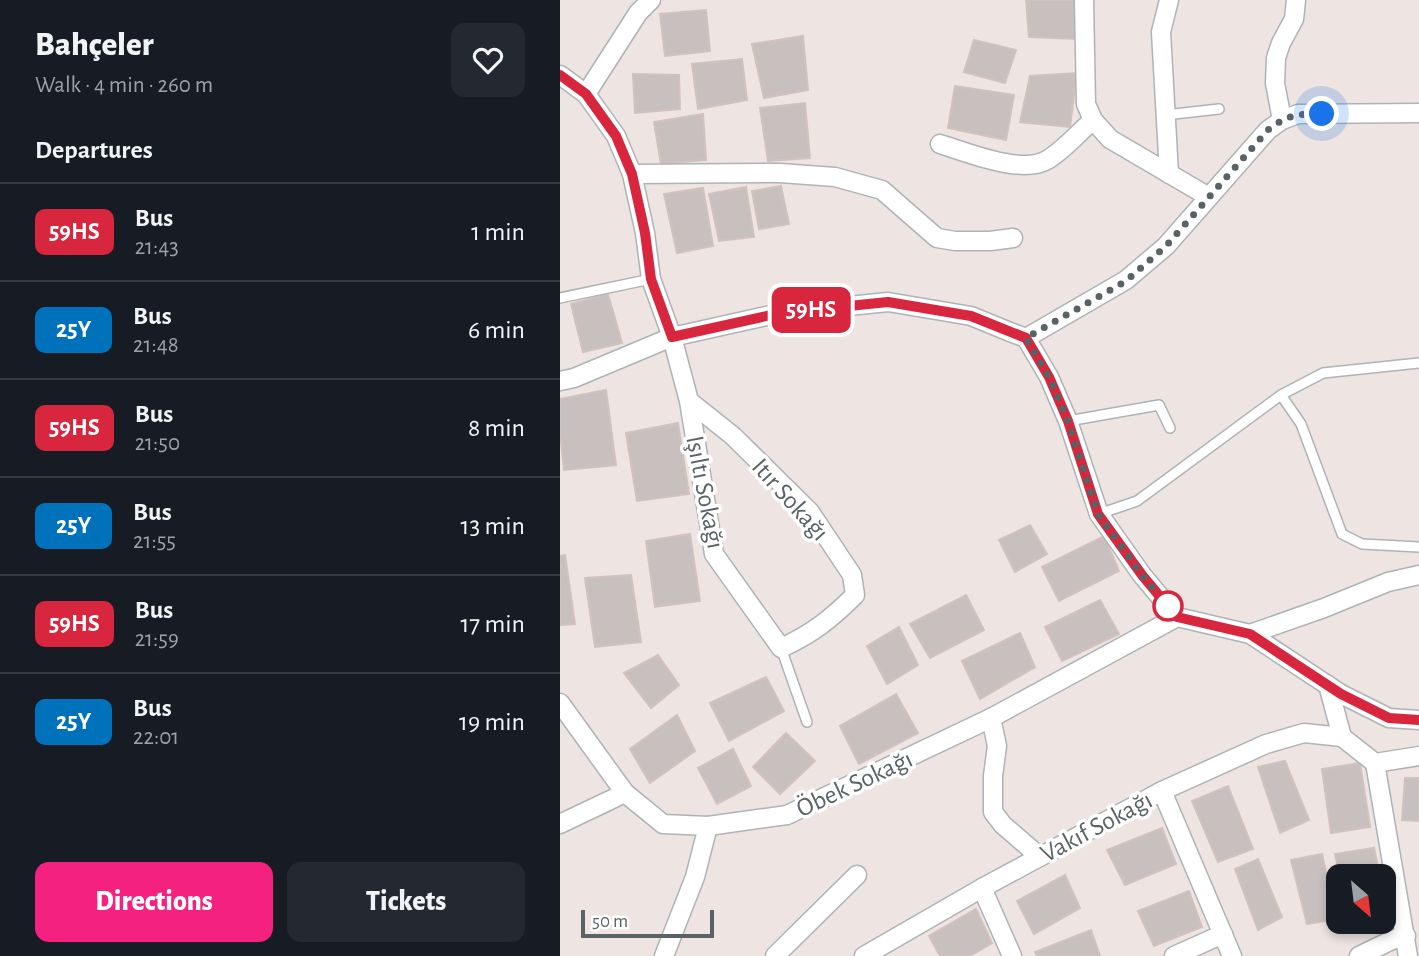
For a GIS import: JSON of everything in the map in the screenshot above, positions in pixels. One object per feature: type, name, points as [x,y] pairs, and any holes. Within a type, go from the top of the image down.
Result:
[{"type":"street","points":[[586,94],[638,13],[651,0]]},
{"type":"street","points":[[1084,0],[1086,104],[1093,120],[1110,139],[1209,197]]},
{"type":"street","points":[[1169,0],[1161,32],[1169,174]]},
{"type":"street","points":[[1282,120],[1275,83],[1276,58],[1293,19],[1296,0]]},
{"type":"street","name":"Işıltı Sokağı","points":[[560,75],[586,94],[616,136],[632,174],[645,233],[651,279],[672,337],[689,401],[714,554],[776,641]]},
{"type":"street","points":[[1026,338],[1126,281],[1166,246],[1268,130],[1282,120],[1298,114],[1419,113]]},
{"type":"street","points":[[940,144],[1006,164],[1045,162],[1093,120]]},
{"type":"street","points":[[632,174],[780,173],[835,177],[882,190],[937,239],[990,241],[1013,237]]},
{"type":"street","points":[[560,381],[574,378],[672,337],[780,313],[888,302],[971,316],[1026,338],[1049,377],[1068,421],[1098,514],[1142,575],[1177,617],[1250,634],[1341,694],[1389,718],[1419,720]]},
{"type":"street","name":"Itır Sokağı","points":[[689,401],[733,436],[810,512],[852,575],[855,595],[835,615],[806,637],[776,641]]},
{"type":"street","points":[[1250,634],[1388,582],[1419,575]]},
{"type":"street","name":"Öbek Sokağı","points":[[560,703],[625,793],[663,824],[708,826],[787,815],[991,718],[1177,617]]},
{"type":"street","points":[[1328,685],[1342,737],[1375,763],[1408,956]]},
{"type":"street","points":[[991,718],[997,746],[993,776],[993,812],[1003,825],[1039,856]]},
{"type":"street","name":"Vakıf Sokağı","points":[[864,956],[1039,856],[1162,791],[1266,744],[1304,733],[1342,737]]},
{"type":"street","points":[[1375,763],[1419,756]]},
{"type":"street","points":[[1162,791],[1232,956]]},
{"type":"street","points":[[560,824],[625,793]]},
{"type":"street","points":[[664,956],[695,877],[708,826]]},
{"type":"street","points":[[775,956],[857,875]]},
{"type":"street","points":[[982,888],[1012,956]]},
{"type":"street","points":[[1174,956],[1223,934]]},
{"type":"street","points":[[1359,956],[1406,936]]},
{"type":"lane","points":[[1165,115],[1219,109]]},
{"type":"lane","points":[[560,298],[651,279]]},
{"type":"lane","points":[[1098,514],[1137,501],[1281,394],[1323,373],[1419,363]]},
{"type":"lane","points":[[1281,394],[1301,424],[1342,534],[1363,544],[1419,547]]},
{"type":"lane","points":[[1068,421],[1159,405],[1170,428]]},
{"type":"lane","points":[[776,641],[807,722]]},
{"type":"building","points":[[1026,0],[1076,0],[1077,39],[1029,37]]},
{"type":"building","points":[[706,10],[710,51],[665,56],[660,14]]},
{"type":"building","points":[[803,36],[808,90],[764,98],[752,44]]},
{"type":"building","points":[[974,40],[1016,50],[1005,83],[964,72]]},
{"type":"building","points":[[742,59],[747,100],[698,109],[692,64]]},
{"type":"building","points":[[1077,73],[1070,127],[1020,122],[1030,76]]},
{"type":"building","points":[[633,74],[679,75],[680,109],[635,113]]},
{"type":"building","points":[[955,86],[1014,95],[1006,140],[948,128]]},
{"type":"building","points":[[805,103],[810,158],[768,161],[760,108]]},
{"type":"building","points":[[703,114],[706,160],[661,164],[654,122]]},
{"type":"building","points":[[781,186],[789,224],[759,229],[752,191]]},
{"type":"building","points":[[746,187],[754,237],[719,241],[709,194]]},
{"type":"building","points":[[703,188],[713,246],[677,253],[664,194]]},
{"type":"building","points":[[608,294],[622,343],[583,352],[571,304]]},
{"type":"building","points":[[606,390],[616,465],[564,470],[560,399]]},
{"type":"building","points":[[678,423],[689,494],[637,501],[626,433]]},
{"type":"building","points":[[1030,525],[1047,554],[1015,572],[999,540]]},
{"type":"building","points":[[690,534],[700,601],[655,607],[646,541]]},
{"type":"building","points":[[1104,536],[1119,571],[1059,601],[1042,567]]},
{"type":"building","points":[[565,555],[575,624],[560,625],[560,556]]},
{"type":"building","points":[[631,575],[641,642],[595,647],[585,578]]},
{"type":"building","points":[[966,595],[984,630],[930,658],[910,624]]},
{"type":"building","points":[[1100,600],[1119,634],[1062,661],[1045,627]]},
{"type":"building","points":[[899,627],[918,665],[887,684],[867,646]]},
{"type":"building","points":[[1020,633],[1035,667],[980,699],[962,661]]},
{"type":"building","points":[[658,655],[679,685],[651,708],[624,673]]},
{"type":"building","points":[[766,677],[784,711],[729,741],[710,703]]},
{"type":"building","points":[[896,694],[918,733],[859,764],[840,726]]},
{"type":"building","points":[[677,715],[695,751],[650,783],[630,749]]},
{"type":"building","points":[[786,733],[815,761],[780,794],[753,767]]},
{"type":"building","points":[[733,749],[751,786],[717,804],[698,768]]},
{"type":"building","points":[[1285,761],[1309,820],[1280,833],[1258,767]]},
{"type":"building","points":[[1360,763],[1370,827],[1331,833],[1322,769]]},
{"type":"building","points":[[1405,778],[1419,778],[1419,821],[1402,820]]},
{"type":"building","points":[[1228,786],[1253,849],[1218,862],[1192,801]]},
{"type":"building","points":[[1162,828],[1176,864],[1125,885],[1107,850]]},
{"type":"building","points":[[1374,848],[1377,864],[1337,864],[1335,854]]},
{"type":"building","points":[[1322,854],[1326,873],[1326,921],[1307,924],[1291,860]]},
{"type":"building","points":[[1258,859],[1282,917],[1258,930],[1235,869]]},
{"type":"building","points":[[1065,875],[1080,908],[1034,934],[1017,901]]},
{"type":"building","points":[[1189,891],[1202,927],[1154,946],[1138,911]]},
{"type":"building","points":[[976,909],[992,943],[970,956],[940,956],[929,936]]},
{"type":"building","points":[[1091,930],[1100,956],[1037,956],[1035,952]]},
{"type":"bus line","name":"59HS","points":[[560,75],[586,94],[616,136],[632,174],[645,233],[651,279],[672,337],[780,313],[888,302],[971,316],[1026,338],[1049,377],[1068,421],[1098,514],[1142,575],[1177,617],[1250,634],[1341,694],[1389,718],[1419,720]]},
{"type":"route","points":[[1168,606],[1098,514],[1068,421],[1049,377],[1026,338],[1126,281],[1166,246],[1268,130],[1282,120],[1298,114],[1322,114]]}]
